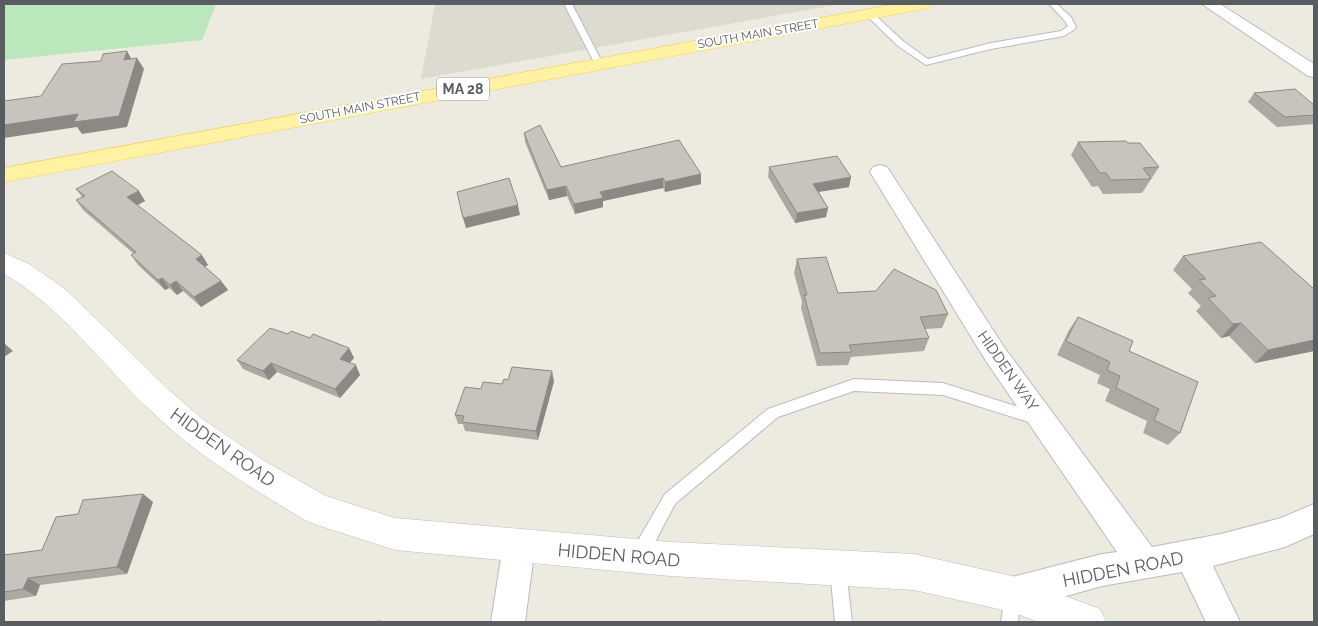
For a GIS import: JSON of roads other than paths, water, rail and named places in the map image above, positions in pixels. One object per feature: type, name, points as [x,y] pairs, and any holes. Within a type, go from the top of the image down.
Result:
[{"type":"main road","name":"SOUTH MAIN STREET","points":[[4,175],[923,4]]},
{"type":"street","points":[[1210,4],[1314,72]]},
{"type":"street","name":"HIDDEN WAY","points":[[880,172],[995,354],[1145,564]]},
{"type":"street","name":"HIDDEN ROAD","points":[[4,262],[55,296],[159,400],[190,427],[249,469],[317,509],[395,534],[638,557],[914,572],[1011,608],[1102,570],[1191,555],[1284,532],[1314,518]]},
{"type":"street","points":[[508,622],[519,546]]},
{"type":"street","points":[[1191,555],[1223,622]]},
{"type":"street","points":[[1011,608],[1087,622]]},
{"type":"lane","points":[[568,4],[599,64]]},
{"type":"lane","points":[[869,14],[901,44],[926,62],[990,46],[1064,33],[1072,27],[1068,19],[1053,4]]},
{"type":"lane","points":[[638,557],[670,499],[773,413],[845,388],[854,385],[943,389],[1043,420]]},
{"type":"lane","points":[[837,567],[844,622]]}]
